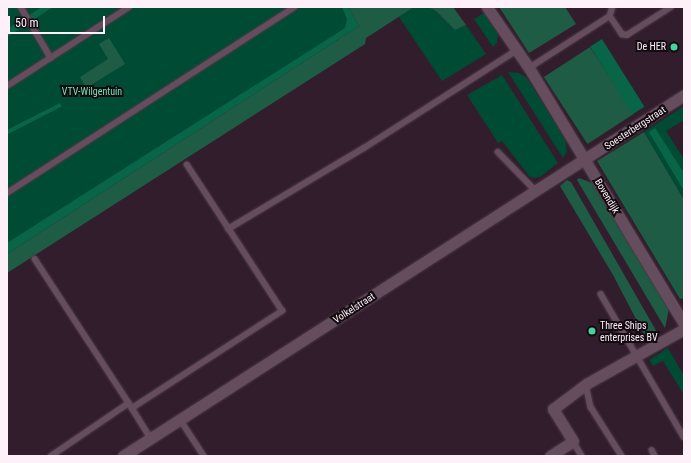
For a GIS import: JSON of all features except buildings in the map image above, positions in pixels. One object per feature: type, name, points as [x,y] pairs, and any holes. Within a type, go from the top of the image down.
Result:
[{"type":"street","name":"Bovendijk","points":[[487,7],[529,68],[684,324]]},
{"type":"street","name":"Soesterbergstraat","points":[[585,160],[684,95]]},
{"type":"street","name":"Volkelstraat","points":[[123,456],[585,160]]},
{"type":"street","points":[[550,456],[573,441],[553,409],[586,384],[684,329]]},
{"type":"lane","points":[[21,7],[51,58]]},
{"type":"lane","points":[[7,86],[129,7]]},
{"type":"lane","points":[[7,193],[294,7]]},
{"type":"lane","points":[[529,68],[610,16],[613,7]]},
{"type":"lane","points":[[610,16],[622,34],[627,35],[671,7]]},
{"type":"lane","points":[[228,229],[364,148],[517,49]]},
{"type":"lane","points":[[498,152],[536,192]]},
{"type":"lane","points":[[51,456],[282,311],[187,164]]},
{"type":"lane","points":[[35,259],[151,438]]},
{"type":"lane","points":[[601,294],[638,355],[684,437]]},
{"type":"lane","points":[[586,384],[591,407],[622,456]]},
{"type":"lane","points":[[180,419],[204,456]]},
{"type":"lane","points":[[573,441],[582,456]]},
{"type":"lane","points":[[652,450],[655,456]]},
{"type":"green space","name":"VTV-Wilgentuin","points":[[7,7],[345,7],[355,23],[7,250]]},
{"type":"green space","points":[[413,7],[428,7],[436,11],[455,30],[466,25],[486,54],[442,81],[399,17]]},
{"type":"green space","points":[[484,13],[498,33],[497,43],[493,47],[474,19]]},
{"type":"green space","points":[[508,72],[519,73],[527,78],[565,139],[567,151],[563,158]]},
{"type":"green space","points":[[502,75],[558,163],[540,177],[533,178],[529,176],[502,141],[498,143],[467,95]]},
{"type":"green space","points":[[684,106],[684,120],[666,131],[684,159],[684,200],[644,132]]},
{"type":"green space","points":[[668,348],[684,376],[684,395],[663,361],[653,366],[649,360]]},
{"type":"shaded area","points":[[42,7],[53,7],[7,37],[7,29]]},
{"type":"shaded area","points":[[342,7],[348,7],[359,26],[7,254],[7,243],[345,28],[347,19]]},
{"type":"shaded area","points":[[348,7],[414,7],[366,38],[365,44],[7,273],[7,254],[359,26]]},
{"type":"shaded area","points":[[428,7],[453,7],[466,25],[455,30],[436,11]]},
{"type":"shaded area","points":[[499,7],[565,7],[576,24],[529,53]]},
{"type":"shaded area","points":[[109,38],[125,64],[86,88],[80,77],[108,59],[99,44]]},
{"type":"shaded area","points":[[602,39],[644,107],[633,114],[590,46]]},
{"type":"shaded area","points":[[590,47],[634,114],[587,144],[544,77]]},
{"type":"shaded area","points":[[60,103],[62,107],[7,134],[7,130]]},
{"type":"shaded area","points":[[655,128],[684,173],[684,191],[649,132]]},
{"type":"shaded area","points":[[644,132],[684,200],[684,298],[680,299],[597,161]]},
{"type":"shaded area","points":[[579,178],[592,183],[669,309],[665,328],[577,180]]},
{"type":"shaded area","points":[[567,180],[571,182],[658,334],[647,340],[613,275],[560,186]]},
{"type":"place","name":"De HER","points":[[674,47]]},
{"type":"place","name":"Three Ships enterprises BV","points":[[592,331]]}]
